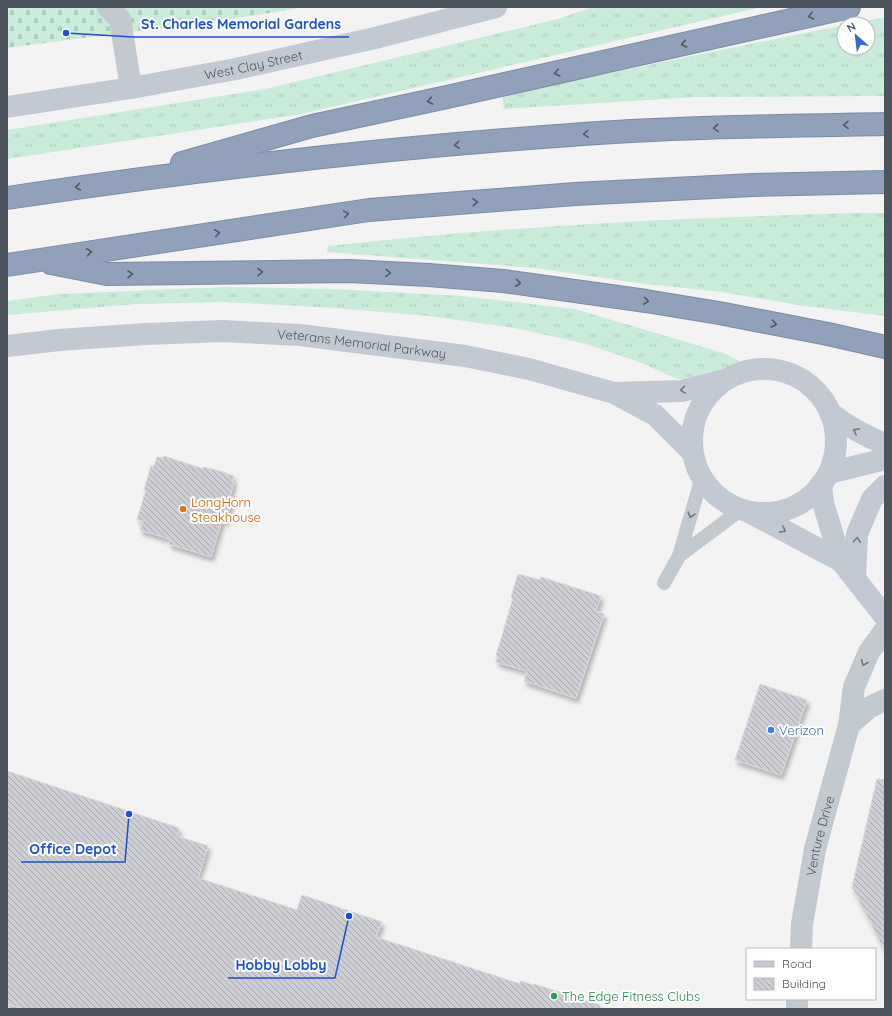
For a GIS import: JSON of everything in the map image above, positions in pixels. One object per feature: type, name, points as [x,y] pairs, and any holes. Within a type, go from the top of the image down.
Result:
[{"type":"highway","points":[[117,182],[312,126],[454,96],[849,7]]},
{"type":"highway","points":[[7,198],[117,182],[349,154],[572,134],[753,126],[885,124]]},
{"type":"highway","points":[[7,265],[369,210],[606,193],[753,185],[885,182]]},
{"type":"highway","points":[[36,260],[107,274],[349,271],[503,281],[712,312],[828,334],[885,347]]},
{"type":"main road","name":"West Clay Street","points":[[7,106],[131,88],[236,69],[307,54],[496,7]]},
{"type":"main road","name":"Veterans Memorial Parkway","points":[[7,346],[59,340],[146,334],[223,331],[300,335],[465,356],[529,369],[614,393],[655,415],[692,452]]},
{"type":"main road","points":[[614,393],[682,391],[721,381],[743,371],[767,368],[791,373],[812,386],[827,404],[836,427],[836,450],[825,478],[815,493],[795,506],[772,513],[745,511]]},
{"type":"main road","points":[[721,381],[704,399],[694,421],[692,452],[696,468],[708,488],[726,504],[745,511],[840,561],[885,617]]},
{"type":"main road","points":[[830,413],[846,426],[885,444]]},
{"type":"main road","points":[[825,478],[885,460]]},
{"type":"main road","points":[[825,478],[823,503],[840,561]]},
{"type":"main road","points":[[855,579],[857,534],[872,499],[885,486]]},
{"type":"street","points":[[119,11],[131,88]]},
{"type":"street","name":"Venture Drive","points":[[801,948],[802,924],[815,849],[849,724],[854,687],[869,652],[885,630]]},
{"type":"street","points":[[849,724],[870,707],[885,700]]},
{"type":"lane","points":[[664,583],[679,556],[702,478]]},
{"type":"lane","points":[[679,556],[745,511]]},
{"type":"green space","points":[[7,7],[306,7],[244,17],[7,48]]},
{"type":"green space","points":[[593,7],[762,7],[301,114],[7,159],[7,130],[265,89],[558,19]]},
{"type":"green space","points":[[885,17],[885,96],[697,97],[504,109],[502,95],[836,27],[836,56],[876,56],[876,19]]},
{"type":"green space","points":[[847,213],[885,213],[885,316],[804,306],[722,292],[637,283],[535,268],[327,252],[328,246],[503,230],[668,220]]},
{"type":"green space","points":[[224,287],[335,289],[461,296],[575,309],[723,353],[756,369],[711,379],[677,379],[639,362],[586,344],[515,328],[429,316],[336,308],[224,302],[136,304],[7,315],[7,301],[59,294]]},
{"type":"building","name":"LongHorn Steakhouse","points":[[164,456],[203,469],[204,467],[234,476],[230,496],[233,497],[226,521],[222,520],[211,557],[169,544],[170,539],[140,530],[143,521],[137,520],[146,490],[144,490],[150,469],[151,466],[154,466],[157,457],[163,458]]},
{"type":"building","points":[[518,574],[540,580],[541,577],[601,596],[596,611],[604,614],[576,698],[524,681],[527,671],[496,662],[498,657],[496,656],[513,598],[511,597]]},
{"type":"building","name":"Verizon","points":[[760,684],[807,700],[781,775],[735,760]]},
{"type":"building","points":[[7,771],[179,828],[177,836],[208,846],[198,878],[297,910],[302,895],[382,922],[376,937],[520,984],[521,981],[534,984],[600,1005],[600,1009],[24,1009],[7,1004]]},
{"type":"building","points":[[877,779],[885,780],[885,951],[852,887]]},
{"type":"place","name":"St. Charles Memorial Gardens","points":[[66,33]]},
{"type":"place","name":"LongHorn Steakhouse","points":[[183,509]]},
{"type":"place","name":"Verizon","points":[[771,730]]},
{"type":"place","name":"Office Depot","points":[[129,814]]},
{"type":"place","name":"Hobby Lobby","points":[[349,916]]},
{"type":"place","name":"The Edge Fitness Clubs","points":[[554,996]]}]
